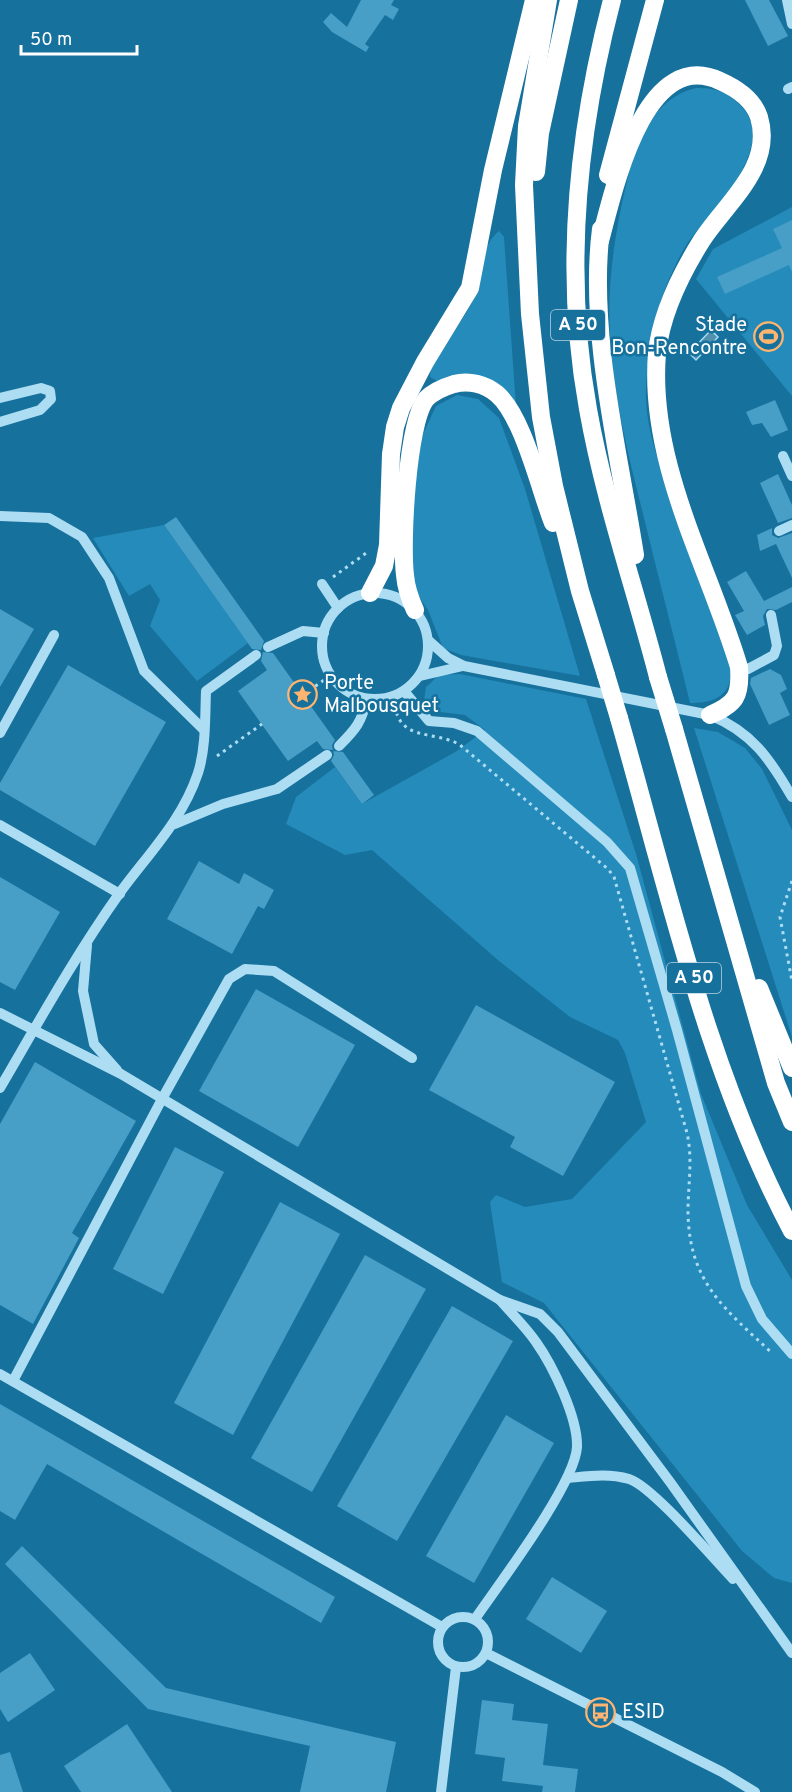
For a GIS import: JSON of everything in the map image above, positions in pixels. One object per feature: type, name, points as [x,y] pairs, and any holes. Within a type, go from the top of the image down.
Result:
[{"type":"highway","points":[[370,593],[384,566],[388,545],[395,427],[401,408],[425,362],[471,288],[493,170],[534,0]]},
{"type":"highway","points":[[528,256],[524,185],[527,126],[548,0]]},
{"type":"highway","name":"A 50","points":[[569,0],[540,133],[528,256],[530,314],[541,417],[579,591],[619,718],[710,1032],[738,1114],[772,1192],[792,1231]]},
{"type":"highway","name":"A 50","points":[[612,0],[586,112],[580,158],[574,285],[579,345],[592,432],[658,677],[722,900],[776,1083],[792,1122]]},
{"type":"highway","points":[[650,646],[604,362],[598,275],[609,166],[655,0]]},
{"type":"highway","points":[[600,241],[621,164],[653,100],[673,82],[693,76],[712,77],[734,87],[748,99],[759,117],[761,144],[754,168],[734,201],[704,237],[688,264],[670,303],[657,351],[656,408],[663,447],[739,667],[738,694],[730,706],[710,715]]},
{"type":"highway","points":[[415,610],[405,575],[404,554],[413,434],[418,412],[427,398],[440,389],[468,382],[482,385],[497,394],[508,406],[519,428],[579,591]]},
{"type":"highway","points":[[722,900],[792,1068]]},
{"type":"street","points":[[787,0],[792,24]]},
{"type":"street","points":[[0,398],[40,388],[50,391],[51,399],[40,410],[0,422]]},
{"type":"street","points":[[783,456],[792,476]]},
{"type":"street","points":[[0,516],[50,518],[82,537],[109,578],[144,672],[204,730]]},
{"type":"street","points":[[779,531],[792,525]]},
{"type":"street","points":[[322,584],[338,608]]},
{"type":"street","points":[[370,593],[394,596],[415,610],[424,624],[428,640],[426,665],[420,676],[404,691],[393,696],[366,699],[340,686],[331,675],[324,662],[324,633],[338,608],[358,596],[370,593]]},
{"type":"street","points":[[739,667],[748,669],[774,655],[777,646],[771,615]]},
{"type":"street","points":[[268,647],[303,631],[324,633]]},
{"type":"street","points":[[0,733],[54,635]]},
{"type":"street","points":[[428,640],[448,658],[464,666],[710,715],[731,724],[758,744],[792,797]]},
{"type":"street","points":[[0,1088],[87,942],[120,894],[174,824],[198,772],[204,730],[206,691],[256,655]]},
{"type":"street","points":[[420,676],[464,666]]},
{"type":"street","points":[[404,691],[429,721],[454,723],[477,731],[608,843],[630,868],[677,1030],[746,1286],[762,1319],[792,1354]]},
{"type":"street","points":[[339,746],[357,728],[363,717],[366,699]]},
{"type":"street","points":[[174,824],[223,804],[277,789],[327,755]]},
{"type":"street","points":[[0,825],[120,894]]},
{"type":"street","points":[[87,942],[83,991],[94,1044],[121,1074]]},
{"type":"street","points":[[13,1381],[162,1099],[229,980],[245,969],[274,971],[412,1058]]},
{"type":"street","points":[[0,1013],[121,1074],[500,1300],[540,1314],[558,1332],[792,1653]]},
{"type":"street","points":[[475,1619],[569,1478],[577,1449],[576,1426],[537,1342],[500,1300]]},
{"type":"street","points":[[0,1374],[442,1627]]},
{"type":"street","points":[[569,1478],[608,1474],[632,1479],[651,1492],[759,1606]]},
{"type":"street","points":[[458,1618],[475,1619],[487,1635],[486,1653],[474,1665],[456,1667],[446,1661],[439,1650],[438,1638],[442,1627],[458,1618]]},
{"type":"street","points":[[486,1653],[722,1772],[754,1792]]},
{"type":"street","points":[[441,1792],[456,1667]]},
{"type":"path","points":[[322,584],[366,555],[372,547]]},
{"type":"path","points":[[303,695],[331,675]]},
{"type":"path","points":[[393,696],[394,711],[403,726],[422,736],[448,738],[460,746],[608,869],[614,877],[692,1155],[689,1237],[695,1262],[707,1285],[725,1308],[775,1355]]},
{"type":"path","points":[[217,756],[262,724]]},
{"type":"path","points":[[792,881],[780,917],[792,981]]},
{"type":"shaded area","points":[[696,88],[720,91],[735,100],[750,120],[753,138],[740,175],[689,241],[675,267],[660,303],[648,359],[646,402],[654,447],[697,573],[724,638],[730,660],[730,681],[724,692],[709,701],[690,703],[622,427],[614,380],[609,315],[611,276],[619,219],[631,166],[641,137],[668,101]]},
{"type":"shaded area","name":"Stade Bon-Rencontre","points":[[792,207],[792,396],[696,279],[713,249]]},
{"type":"shaded area","points":[[499,231],[504,237],[516,406],[456,376],[437,381],[430,377],[436,358],[475,296],[485,253],[492,238]]},
{"type":"shaded area","points":[[711,330],[718,337],[696,360],[689,353]]},
{"type":"shaded area","points":[[457,395],[478,399],[499,418],[525,489],[580,676],[461,655],[443,648],[428,610],[415,591],[409,568],[416,461],[424,432],[436,406]]},
{"type":"shaded area","points":[[164,525],[248,643],[197,681],[150,626],[160,600],[150,584],[129,596],[93,538]]},
{"type":"shaded area","points":[[460,674],[586,699],[636,854],[701,1094],[747,1205],[792,1280],[792,1583],[774,1578],[742,1551],[544,1303],[502,1282],[490,1202],[496,1195],[525,1207],[572,1199],[646,1122],[625,1053],[618,1040],[570,1017],[499,961],[372,850],[345,855],[286,824],[296,797],[335,767],[362,804],[457,751],[485,730],[465,715],[432,711],[424,700],[426,687],[439,675]]},
{"type":"shaded area","points":[[694,728],[718,732],[745,748],[762,769],[792,830],[792,1037]]},
{"type":"building","points":[[361,0],[394,0],[391,5],[399,9],[393,20],[385,15],[365,44],[369,47],[366,52],[332,32],[323,22],[331,13],[347,27]]},
{"type":"building","points":[[745,0],[769,0],[788,36],[768,46]]},
{"type":"building","points":[[792,220],[792,272],[789,265],[725,294],[717,277],[782,248],[773,229]]},
{"type":"building","points":[[775,400],[788,430],[771,437],[762,423],[752,425],[746,412]]},
{"type":"building","points":[[778,474],[792,505],[792,518],[778,523],[760,483]]},
{"type":"building","points":[[176,517],[264,641],[261,650],[252,649],[164,525]]},
{"type":"building","points":[[772,528],[772,535],[778,538],[792,533],[792,578],[776,544],[760,551],[757,535]]},
{"type":"building","points":[[746,571],[764,601],[792,587],[792,602],[776,610],[767,609],[763,616],[765,625],[747,635],[735,615],[744,611],[727,582]]},
{"type":"building","points":[[0,609],[34,629],[0,687]]},
{"type":"building","points":[[263,652],[273,653],[335,740],[332,745],[333,750],[323,749],[317,741],[288,761],[238,691],[267,670],[261,661]]},
{"type":"building","points":[[68,665],[166,722],[95,846],[0,790],[0,783]]},
{"type":"building","points":[[770,669],[781,675],[787,689],[780,693],[790,715],[769,725],[750,684],[751,678]]},
{"type":"building","points":[[333,751],[343,752],[374,795],[362,804],[331,761]]},
{"type":"building","points":[[199,861],[239,884],[244,873],[274,890],[264,909],[258,906],[232,954],[167,919]]},
{"type":"building","points":[[0,877],[60,912],[15,990],[0,982]]},
{"type":"building","points":[[256,989],[355,1045],[298,1147],[199,1091]]},
{"type":"building","points":[[476,1005],[615,1082],[563,1176],[510,1147],[515,1137],[429,1090]]},
{"type":"building","points":[[35,1062],[136,1121],[72,1233],[79,1238],[33,1324],[0,1305],[0,1124]]},
{"type":"building","points":[[175,1147],[224,1172],[163,1294],[113,1269]]},
{"type":"building","points":[[280,1202],[340,1234],[233,1435],[174,1403]]},
{"type":"building","points":[[365,1255],[426,1289],[312,1492],[251,1458]]},
{"type":"building","points":[[452,1306],[513,1341],[397,1541],[337,1506]]},
{"type":"building","points":[[0,1404],[335,1597],[321,1623],[47,1464],[15,1520],[0,1511]]},
{"type":"building","points":[[506,1415],[554,1443],[474,1583],[426,1556]]},
{"type":"building","points":[[22,1546],[166,1688],[396,1742],[386,1792],[300,1792],[310,1746],[148,1709],[5,1564]]},
{"type":"building","points":[[552,1577],[607,1611],[581,1653],[526,1619]]},
{"type":"building","points":[[30,1653],[55,1690],[8,1722],[0,1709],[0,1673]]},
{"type":"building","points":[[482,1700],[514,1704],[512,1720],[548,1724],[543,1765],[578,1769],[575,1792],[542,1792],[543,1786],[502,1781],[505,1758],[475,1754]]},
{"type":"building","points":[[127,1724],[172,1792],[81,1792],[64,1766]]},
{"type":"building","points":[[10,1752],[23,1792],[0,1792],[0,1755]]},
{"type":"place","name":"Stade Bon-Rencontre","points":[[768,337]]},
{"type":"place","name":"Porte Malbousquet","points":[[303,695]]},
{"type":"place","name":"ESID","points":[[601,1713]]}]
